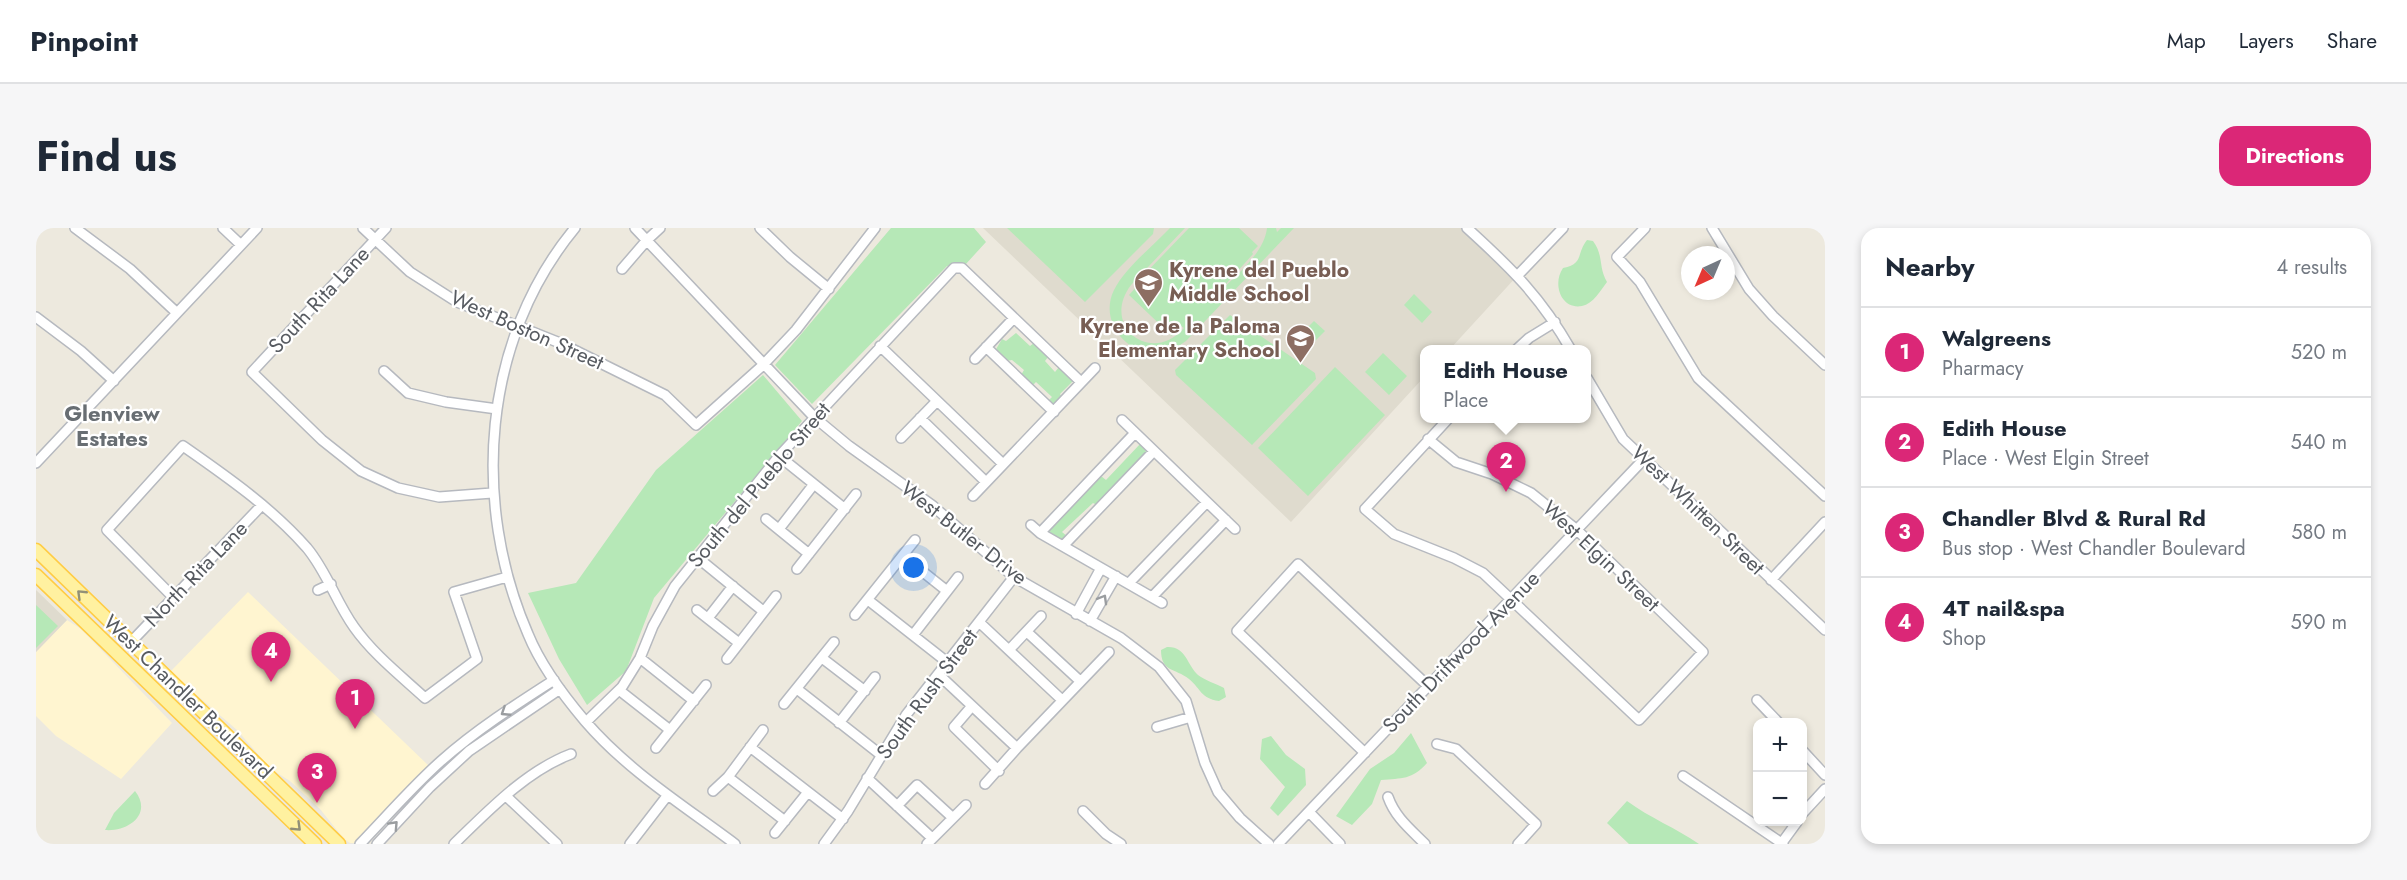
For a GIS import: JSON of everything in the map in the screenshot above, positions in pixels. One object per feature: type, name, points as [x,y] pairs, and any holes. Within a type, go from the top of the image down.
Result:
[{"type":"main road","name":"West Chandler Boulevard","points":[[36,550],[339,844]]},
{"type":"main road","name":"West Chandler Boulevard","points":[[36,575],[315,844]]},
{"type":"main road","points":[[186,720],[199,708]]},
{"type":"street","points":[[75,228],[136,274],[177,313]]},
{"type":"street","points":[[223,228],[241,245]]},
{"type":"street","points":[[37,459],[114,381],[257,228]]},
{"type":"street","name":"West Boston Street","points":[[363,228],[410,273],[457,302],[560,343],[665,395],[696,425],[763,365]]},
{"type":"street","name":"South Rita Lane","points":[[386,228],[252,372],[322,441],[361,471],[398,488],[439,497],[492,493]]},
{"type":"street","points":[[576,228],[563,243],[537,284],[519,325],[505,368],[492,451],[492,493],[507,577],[528,635],[554,680],[586,722],[622,761],[735,844]]},
{"type":"street","name":"West Butler Drive","points":[[635,228],[814,417],[849,446],[933,506],[1014,577],[1121,638],[1159,667],[1186,701],[1205,763],[1218,792],[1240,818],[1269,844]]},
{"type":"street","points":[[622,269],[660,228]]},
{"type":"street","points":[[760,228],[790,257],[829,289]]},
{"type":"street","points":[[763,365],[796,330],[876,228]]},
{"type":"street","points":[[1467,228],[1518,275],[1555,322],[1568,345]]},
{"type":"street","points":[[1518,275],[1563,228]]},
{"type":"street","points":[[1645,228],[1617,257],[1640,282],[1698,378],[1825,496]]},
{"type":"street","points":[[1712,228],[1749,289],[1773,316],[1825,365]]},
{"type":"street","name":"South del Pueblo Street","points":[[586,722],[619,690],[640,658],[666,600],[778,456],[952,270],[962,268],[1014,318]]},
{"type":"street","points":[[36,317],[81,351],[114,381]]},
{"type":"street","points":[[975,359],[1014,318],[1081,382]]},
{"type":"street","points":[[1521,345],[1555,322]]},
{"type":"street","points":[[880,346],[1003,464]]},
{"type":"street","points":[[986,347],[1053,412]]},
{"type":"street","points":[[973,496],[1095,368]]},
{"type":"street","points":[[384,371],[408,393],[446,402],[497,409]]},
{"type":"street","name":"West Whitten Street","points":[[1591,385],[1623,439],[1825,630]]},
{"type":"street","points":[[901,438],[937,401]]},
{"type":"street","points":[[920,418],[986,482]]},
{"type":"street","points":[[1122,420],[1235,529]]},
{"type":"street","points":[[1444,423],[1365,509],[1394,534],[1454,558],[1483,573],[1512,598]]},
{"type":"street","points":[[1040,533],[1135,433]]},
{"type":"street","name":"West Elgin Street","points":[[1428,439],[1456,462],[1492,474],[1531,492],[1577,530],[1703,652],[1639,720],[1512,598]]},
{"type":"street","points":[[173,597],[107,530],[183,446],[262,505],[306,547],[321,566],[353,625],[365,641],[425,699],[477,659],[454,591],[507,577]]},
{"type":"street","points":[[1063,546],[1154,451]]},
{"type":"street","points":[[778,456],[845,509]]},
{"type":"street","name":"South Driftwood Avenue","points":[[1278,844],[1644,459]]},
{"type":"street","points":[[779,529],[814,484]]},
{"type":"street","points":[[797,569],[856,494]]},
{"type":"street","points":[[1129,583],[1207,502]]},
{"type":"street","name":"North Rita Lane","points":[[130,642],[262,505]]},
{"type":"street","points":[[766,519],[809,554]]},
{"type":"street","points":[[1152,597],[1226,520]]},
{"type":"street","points":[[1772,580],[1825,522]]},
{"type":"street","points":[[1031,525],[1040,533],[1162,603]]},
{"type":"street","points":[[855,615],[915,540]]},
{"type":"street","points":[[903,556],[947,591]]},
{"type":"street","points":[[698,558],[764,611]]},
{"type":"street","points":[[1365,753],[1237,632],[1298,564],[1428,686]]},
{"type":"street","points":[[1076,614],[1108,572]]},
{"type":"street","points":[[1090,621],[1108,572]]},
{"type":"street","points":[[913,635],[958,577]]},
{"type":"street","name":"South Rush Street","points":[[824,844],[843,819],[906,715],[1014,577]]},
{"type":"street","points":[[318,590],[331,584]]},
{"type":"street","points":[[708,618],[733,586]]},
{"type":"street","points":[[727,659],[776,596]]},
{"type":"street","points":[[868,600],[947,662]]},
{"type":"street","points":[[697,610],[739,643]]},
{"type":"street","points":[[1009,650],[1041,616]]},
{"type":"street","points":[[979,622],[1062,700]]},
{"type":"street","points":[[1027,632],[1080,681]]},
{"type":"street","points":[[784,704],[834,642]]},
{"type":"street","points":[[985,784],[1109,652]]},
{"type":"street","points":[[640,658],[694,700]]},
{"type":"street","points":[[822,658],[865,691]]},
{"type":"street","points":[[938,674],[1017,748]]},
{"type":"street","points":[[840,723],[875,678]]},
{"type":"street","points":[[360,844],[422,779],[462,743],[554,680]]},
{"type":"street","points":[[656,748],[706,686]]},
{"type":"street","points":[[377,844],[430,787],[488,737],[560,689]]},
{"type":"street","points":[[797,689],[881,755]]},
{"type":"street","points":[[619,690],[670,730]]},
{"type":"street","points":[[1757,700],[1773,718]]},
{"type":"street","points":[[972,706],[954,725],[955,730],[999,771]]},
{"type":"street","points":[[1157,728],[1191,717]]},
{"type":"street","points":[[713,791],[728,777],[763,730]]},
{"type":"street","points":[[1437,744],[1456,749],[1536,824],[1518,844]]},
{"type":"street","points":[[750,747],[843,819]]},
{"type":"street","points":[[454,844],[506,796],[544,768],[571,754]]},
{"type":"street","points":[[1807,755],[1825,775]]},
{"type":"street","points":[[1683,776],[1782,844],[1794,826]]},
{"type":"street","points":[[728,777],[785,821]]},
{"type":"street","points":[[867,778],[930,841],[966,806]]},
{"type":"street","points":[[422,779],[430,787]]},
{"type":"street","points":[[897,806],[917,785],[953,818]]},
{"type":"street","points":[[1807,809],[1825,789]]},
{"type":"street","points":[[775,833],[808,792]]},
{"type":"street","points":[[506,796],[557,844]]},
{"type":"street","points":[[630,844],[667,796]]},
{"type":"street","points":[[1388,797],[1401,821],[1425,844]]},
{"type":"street","points":[[1083,811],[1106,834],[1120,844]]},
{"type":"street","points":[[1309,812],[1341,844]]},
{"type":"shaded area","name":"Kyrene de la Paloma Elementary School","points":[[983,228],[1467,228],[1518,275],[1454,345],[1420,345],[1420,381],[1291,522]]},
{"type":"shaded area","points":[[36,590],[67,620],[36,652]]},
{"type":"shaded area","points":[[248,592],[429,766],[355,843],[344,839],[320,809],[290,781],[271,769],[237,730],[170,672]]},
{"type":"shaded area","points":[[67,620],[81,629],[172,723],[121,779],[56,736],[36,716],[36,652]]},
{"type":"green space","points":[[891,228],[974,228],[986,242],[965,265],[947,266],[812,404],[775,365]]},
{"type":"green space","points":[[1007,228],[1154,228],[1153,234],[1085,302]]},
{"type":"green space","points":[[1170,228],[1185,228],[1131,285],[1123,300],[1122,314],[1125,327],[1145,342],[1157,343],[1171,339],[1184,328],[1181,326],[1172,336],[1129,295],[1138,285],[1136,283],[1189,228],[1239,228],[1258,246],[1217,294],[1255,256],[1265,238],[1267,228],[1276,228],[1277,232],[1281,228],[1294,228],[1186,341],[1165,352],[1145,352],[1125,341],[1118,333],[1110,313],[1110,301],[1114,290],[1125,274]]},
{"type":"green space","points":[[1587,240],[1593,241],[1596,246],[1607,282],[1590,303],[1575,306],[1564,300],[1560,294],[1558,281],[1563,268],[1577,261]]},
{"type":"green space","points":[[1414,294],[1432,312],[1422,323],[1404,305]]},
{"type":"green space","points":[[1230,315],[1315,373],[1316,379],[1252,445],[1176,375],[1175,370]]},
{"type":"green space","points":[[1314,321],[1325,331],[1307,349],[1296,339]]},
{"type":"green space","points":[[1016,333],[1030,346],[1034,343],[1048,357],[1045,361],[1055,372],[1059,367],[1073,381],[1060,394],[1063,399],[1057,405],[1050,405],[1048,401],[1052,397],[1036,382],[1032,386],[1021,375],[1024,370],[1012,360],[1006,361],[995,351],[1002,339],[1006,341]]},
{"type":"green space","points":[[1383,353],[1407,376],[1389,395],[1365,372]]},
{"type":"green space","points":[[1335,367],[1385,415],[1308,496],[1258,448]]},
{"type":"green space","points":[[763,375],[802,421],[654,598],[626,671],[587,705],[559,659],[528,593],[576,583],[656,470]]},
{"type":"green space","points":[[1141,443],[1148,455],[1097,505],[1093,503],[1062,532],[1068,537],[1063,540],[1055,539],[1048,530],[1101,476],[1106,480]]},
{"type":"green space","points":[[36,605],[58,626],[36,648]]},
{"type":"green space","points":[[1167,647],[1182,653],[1198,675],[1224,688],[1226,697],[1219,701],[1208,698],[1184,675],[1166,666],[1161,650]]},
{"type":"green space","points":[[1411,733],[1427,763],[1422,769],[1401,778],[1381,780],[1372,804],[1352,825],[1336,816],[1370,769],[1394,753]]},
{"type":"green space","points":[[1271,736],[1286,755],[1305,769],[1306,785],[1278,816],[1270,808],[1285,787],[1260,759],[1262,739]]},
{"type":"green space","points":[[135,791],[140,799],[141,807],[135,820],[122,828],[105,830],[114,813]]},
{"type":"green space","points":[[1627,801],[1699,844],[1629,844],[1607,823]]},
{"type":"place","name":"Kyrene del Pueblo Middle School","points":[[1148,308]]},
{"type":"place","name":"Kyrene de la Paloma Elementary School","points":[[1301,364]]},
{"type":"place","name":"Edith House","points":[[1506,492]]},
{"type":"place","name":"4T nail&spa","points":[[271,682]]},
{"type":"place","name":"Walgreens","points":[[355,729]]},
{"type":"place","name":"Chandler Blvd & Rural Rd","points":[[317,803]]},
{"type":"district","name":"Glenview Estates","points":[[112,426]]}]
